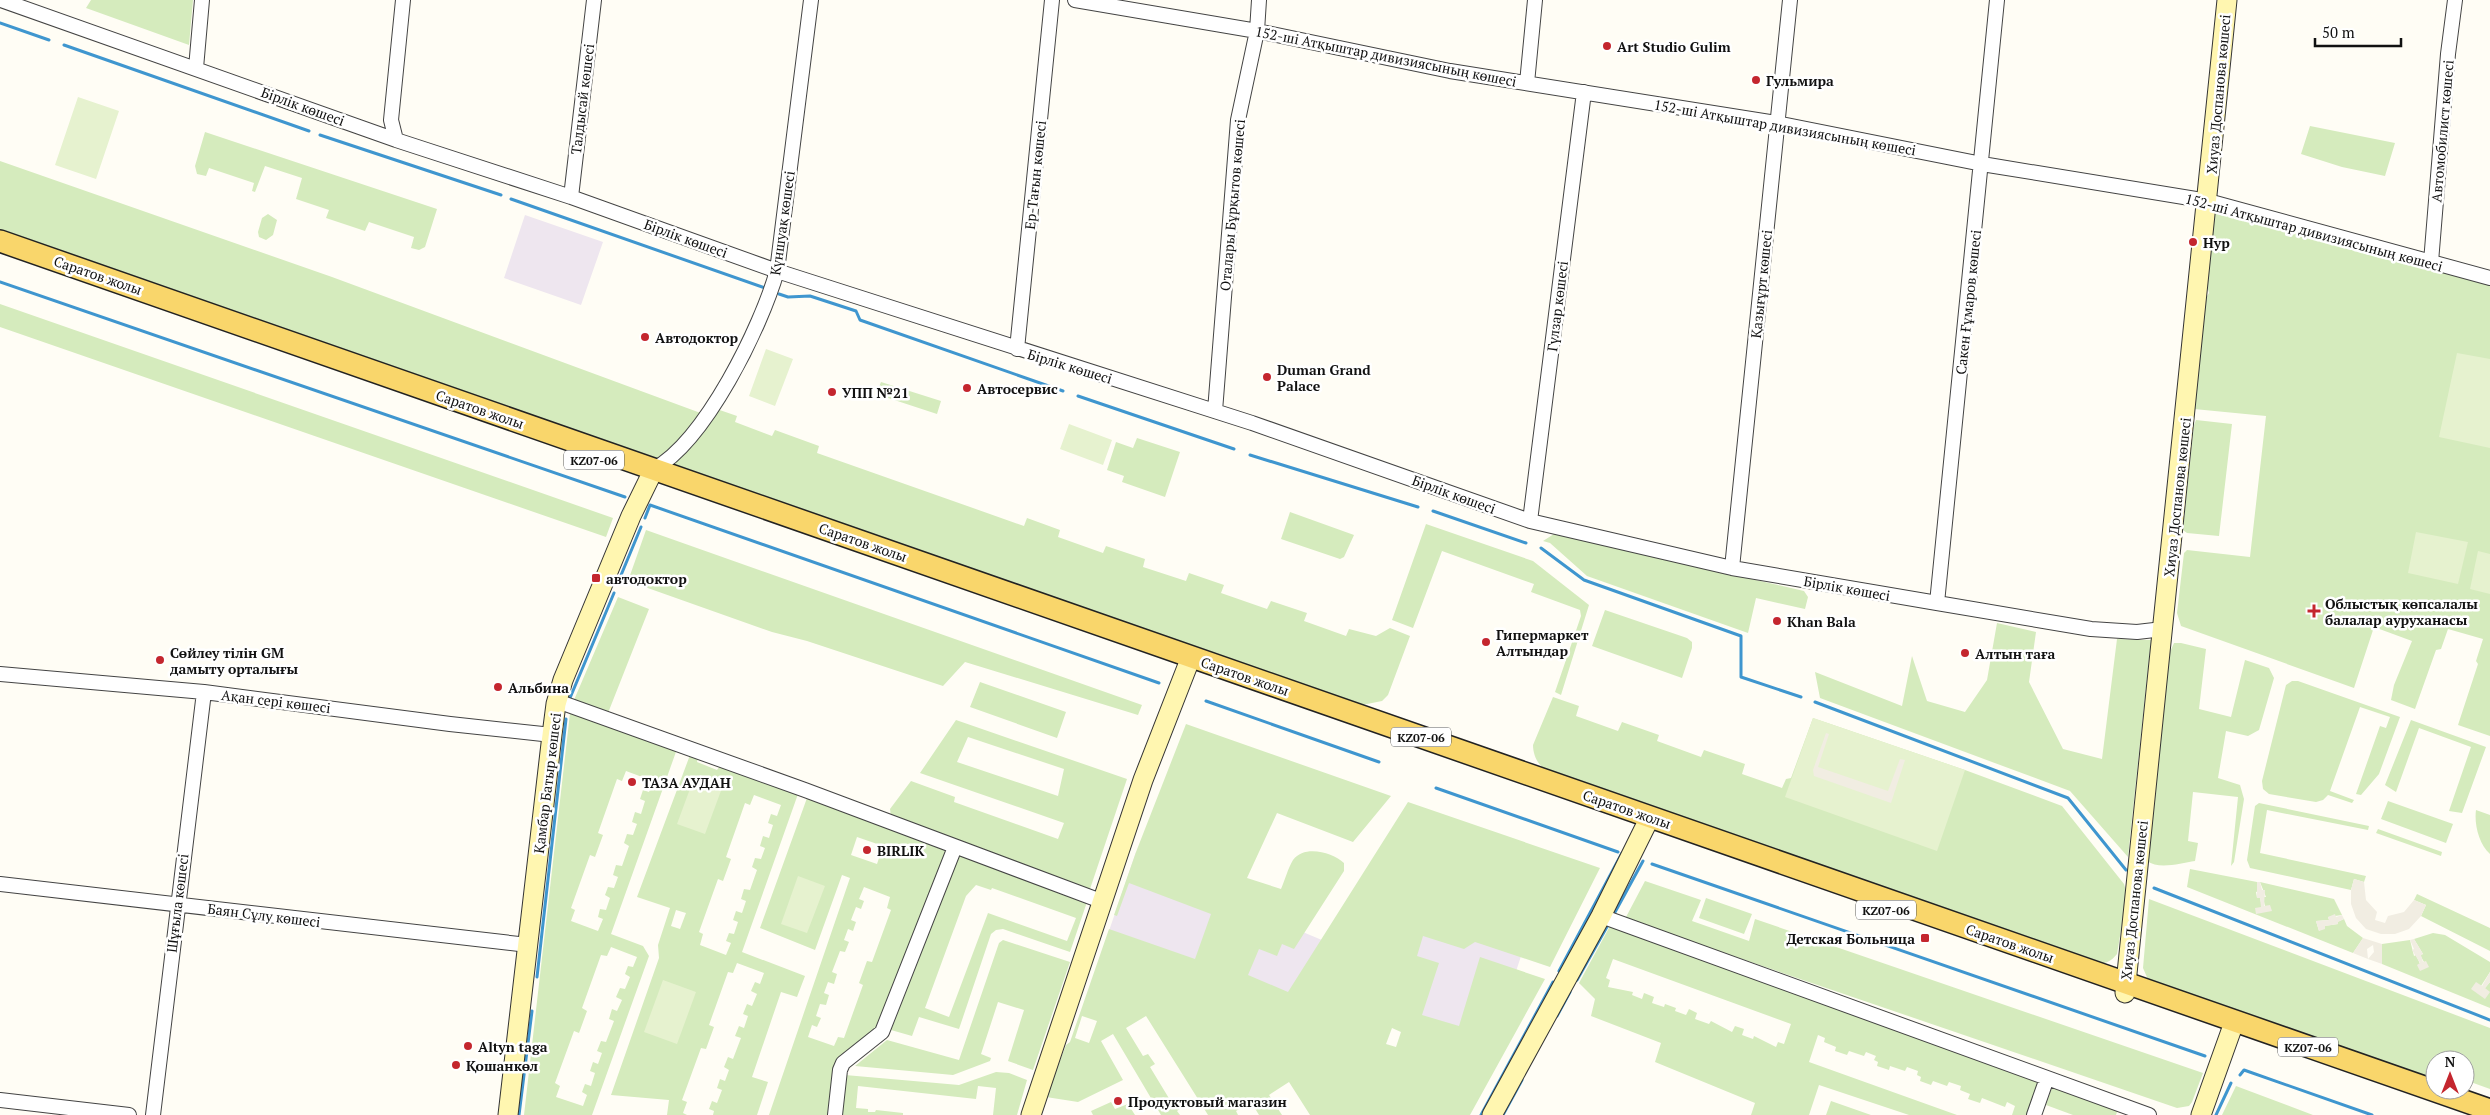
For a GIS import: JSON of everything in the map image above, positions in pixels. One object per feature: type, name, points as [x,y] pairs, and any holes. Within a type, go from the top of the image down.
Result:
[{"type":"main road","name":"Хиуаз Доспанова көшесі","points":[[2125,988],[2208,201],[2227,0]]},
{"type":"main road","name":"Саратов жолы","points":[[0,241],[651,474],[1189,662],[2125,988],[2490,1110]]},
{"type":"main road","name":"Саратов жолы","points":[[0,253],[651,474]]},
{"type":"main road","name":"Қамбар Батыр көшесі","points":[[508,1115],[557,701],[563,680],[651,474]]},
{"type":"main road","points":[[1031,1115],[1143,780],[1189,662]]},
{"type":"main road","points":[[1492,1115],[1601,916],[1649,822]]},
{"type":"main road","name":"Саратов жолы","points":[[2125,988],[2232,1031],[2474,1115]]},
{"type":"main road","points":[[2200,1115],[2232,1031]]},
{"type":"street","name":"Бірлік көшесі","points":[[1,0],[396,140],[571,197],[777,271],[1215,411],[1416,479],[1530,521],[1732,568],[1937,603],[2098,630],[2137,632],[2163,629]]},
{"type":"street","points":[[196,68],[202,0]]},
{"type":"street","points":[[396,140],[391,120],[403,0]]},
{"type":"street","name":"Талдысай көшесі","points":[[571,197],[594,0]]},
{"type":"street","name":"Күншуақ көшесі","points":[[651,474],[686,442],[706,415],[754,334],[766,306],[777,271],[811,0]]},
{"type":"street","name":"Ер-Тағын көшесі","points":[[1017,349],[1052,0]]},
{"type":"street","name":"152-ші Атқыштар дивизиясының көшесі","points":[[1075,0],[1256,31],[1450,71],[1776,124],[1982,164],[2208,201],[2490,278]]},
{"type":"street","name":"Оталары Бұрқытов көшесі","points":[[1215,411],[1238,120],[1256,31],[1259,0]]},
{"type":"street","points":[[1527,83],[1535,0]]},
{"type":"street","name":"Қазығұрт көшесі","points":[[1732,568],[1790,0]]},
{"type":"street","name":"Сакен Ғұмаров көшесі","points":[[1937,603],[1997,0]]},
{"type":"street","name":"Автомобилист көшесі","points":[[2431,262],[2448,54],[2455,0]]},
{"type":"street","name":"Гүлзар көшесі","points":[[1530,521],[1584,92]]},
{"type":"street","name":"Ақан сері көшесі","points":[[0,674],[204,692],[450,724],[552,735]]},
{"type":"street","name":"Шұғыла көшесі","points":[[153,1115],[204,692]]},
{"type":"street","points":[[557,701],[805,790],[1101,901]]},
{"type":"street","points":[[835,1115],[840,1070],[843,1063],[882,1032],[955,847]]},
{"type":"street","name":"Баян Сұлу көшесі","points":[[0,884],[528,945]]},
{"type":"street","points":[[1601,916],[2149,1115]]},
{"type":"street","points":[[2034,1115],[2047,1078]]},
{"type":"street","points":[[0,1100],[129,1115]]},
{"type":"shaded area","points":[[525,215],[603,242],[581,305],[504,278]]},
{"type":"shaded area","points":[[1826,733],[1829,734],[1818,767],[1888,791],[1900,759],[1905,760],[1891,803],[1814,776],[1813,770]]},
{"type":"shaded area","points":[[1136,852],[1234,903],[1329,943],[1290,1021],[1099,960]]},
{"type":"shaded area","points":[[2354,879],[2364,882],[2366,900],[2377,912],[2375,920],[2385,923],[2388,916],[2404,912],[2414,900],[2426,905],[2421,916],[2409,929],[2395,934],[2381,934],[2366,929],[2356,918],[2351,904],[2351,890]]},
{"type":"shaded area","points":[[2257,882],[2260,882],[2262,890],[2265,890],[2264,906],[2270,905],[2272,911],[2256,914],[2255,908],[2261,907],[2260,898],[2257,898]]},
{"type":"shaded area","points":[[1412,900],[1527,938],[1490,1050],[1373,1013]]},
{"type":"shaded area","points":[[2335,914],[2336,917],[2342,915],[2344,919],[2338,922],[2338,924],[2325,926],[2325,929],[2319,931],[2316,921],[2329,920],[2328,917]]},
{"type":"shaded area","points":[[2363,938],[2382,944],[2382,964],[2368,959],[2353,953]],"holes":[[[2373,945],[2374,952],[2368,959],[2367,949]]]},
{"type":"shaded area","points":[[2414,939],[2423,954],[2421,955],[2423,962],[2426,961],[2429,967],[2420,971],[2417,965],[2420,963],[2412,950],[2414,949],[2410,940]]},
{"type":"shaded area","points":[[2490,972],[2490,982],[2485,988],[2490,992],[2485,999],[2471,989],[2476,982],[2482,986]]},
{"type":"green space","points":[[91,0],[193,0],[189,45],[86,8]]},
{"type":"green space","points":[[78,97],[119,111],[96,179],[55,165]]},
{"type":"green space","points":[[2310,126],[2395,143],[2385,176],[2342,167],[2301,154]]},
{"type":"green space","points":[[205,132],[437,209],[425,247],[419,250],[411,248],[414,237],[369,222],[365,231],[326,218],[329,210],[296,199],[302,178],[265,166],[255,192],[252,191],[254,183],[209,168],[206,176],[197,174],[195,166]]},
{"type":"green space","points":[[0,161],[332,277],[706,415],[711,407],[737,416],[735,422],[772,436],[775,430],[819,446],[817,453],[1024,526],[1027,518],[1060,530],[1058,537],[1103,553],[1106,546],[1145,559],[1143,567],[1186,581],[1189,573],[1224,585],[1221,593],[1267,609],[1271,601],[1307,613],[1304,621],[1346,636],[1349,629],[1376,636],[1390,628],[1410,636],[1388,695],[1382,701],[1362,705],[0,233]]},
{"type":"green space","points":[[2212,210],[2490,285],[2490,736],[2458,725],[2478,664],[2476,661],[2483,639],[2448,629],[2441,649],[2436,650],[2415,709],[2391,700],[2394,685],[2412,641],[2374,627],[2354,688],[2181,626],[2177,613],[2184,553],[2187,550],[2250,557],[2266,416],[2194,409],[2203,302],[2209,293],[2206,282]]},
{"type":"green space","points":[[268,214],[277,220],[273,235],[266,240],[259,237],[258,232],[262,218]]},
{"type":"green space","points":[[0,304],[613,518],[606,537],[0,327]]},
{"type":"green space","points":[[766,349],[793,359],[775,406],[749,396]]},
{"type":"green space","points":[[2457,353],[2490,359],[2490,448],[2439,437]]},
{"type":"green space","points":[[881,382],[941,401],[937,414],[876,394]]},
{"type":"green space","points":[[2196,420],[2232,424],[2219,536],[2187,533],[2183,530]]},
{"type":"green space","points":[[1069,424],[1112,440],[1103,465],[1060,449]]},
{"type":"green space","points":[[1137,438],[1180,452],[1165,497],[1122,482],[1124,476],[1107,470],[1116,442],[1133,448]]},
{"type":"green space","points":[[1290,512],[1354,535],[1344,557],[1340,559],[1281,539]]},
{"type":"green space","points":[[1426,524],[1533,561],[1589,605],[1561,695],[1555,692],[1581,616],[1580,610],[1531,592],[1534,584],[1442,551],[1413,628],[1392,620]]},
{"type":"green space","points":[[646,530],[1142,705],[1138,715],[965,662],[943,686],[807,641],[772,632],[628,581]]},
{"type":"green space","points":[[2416,532],[2468,542],[2458,584],[2408,573]]},
{"type":"green space","points":[[1554,534],[1804,591],[1808,597],[1805,609],[1756,598],[1748,633],[1587,576],[1550,543],[1543,541]]},
{"type":"green space","points":[[2478,551],[2490,554],[2490,594],[2470,589]]},
{"type":"green space","points":[[618,597],[649,609],[608,713],[574,700]]},
{"type":"green space","points":[[1605,610],[1687,638],[1692,642],[1692,648],[1682,678],[1592,646]]},
{"type":"green space","points":[[1997,623],[2036,632],[2029,682],[2063,749],[2102,759],[2117,639],[2151,640],[2128,857],[2070,791],[1820,698],[1815,672],[1902,706],[1912,656],[1927,701],[1965,712],[1987,680]]},
{"type":"green space","points":[[2174,643],[2206,649],[2199,709],[2231,717],[2245,660],[2269,668],[2274,678],[2259,730],[2248,736],[2226,731],[2218,778],[2240,785],[2244,799],[2234,862],[2231,866],[2238,797],[2193,792],[2188,841],[2198,843],[2195,861],[2158,865],[2147,861],[2146,848],[2170,652]]},
{"type":"green space","points":[[2292,681],[2298,681],[2400,717],[2379,774],[2361,795],[2356,794],[2380,726],[2386,728],[2390,717],[2360,707],[2330,791],[2354,800],[2352,803],[2328,795],[2323,800],[2316,802],[2269,794],[2263,789],[2262,781],[2286,685]]},
{"type":"green space","points":[[980,682],[1066,712],[1057,738],[970,707]]},
{"type":"green space","points":[[1553,697],[1579,706],[1576,716],[1618,731],[1622,722],[1659,735],[1657,741],[1701,757],[1704,750],[1745,764],[1742,774],[1782,788],[1786,779],[1791,778],[1813,718],[1965,770],[2062,806],[2124,884],[2127,894],[2117,954],[2106,963],[2091,963],[1545,769],[1536,759],[1533,745]]},
{"type":"green space","points":[[570,713],[677,749],[611,934],[643,946],[649,956],[592,1115],[524,1115]],"holes":[[[626,771],[653,781],[649,792],[643,790],[640,799],[645,801],[641,814],[635,812],[632,822],[637,824],[633,835],[627,834],[624,843],[629,846],[622,866],[616,865],[613,875],[618,877],[614,888],[608,887],[605,895],[610,898],[606,910],[600,909],[598,917],[603,919],[598,931],[571,921],[575,910],[571,908],[590,855],[595,857],[603,835],[598,833],[617,779],[622,781]],[[611,947],[637,957],[633,967],[628,966],[625,974],[630,977],[625,989],[620,988],[616,997],[622,1000],[617,1011],[612,1009],[609,1019],[614,1021],[606,1042],[601,1041],[597,1051],[602,1053],[598,1064],[593,1062],[590,1071],[595,1073],[591,1086],[585,1084],[582,1092],[587,1095],[583,1106],[556,1097],[560,1086],[555,1083],[574,1031],[579,1033],[587,1011],[582,1008],[601,955],[607,956]]]},
{"type":"green space","points":[[1813,718],[1965,770],[1937,851],[1785,797]]},
{"type":"green space","points":[[956,720],[1127,779],[1090,889],[891,816],[890,809],[911,781],[955,797],[954,802],[1058,839],[1064,823],[920,773]],"holes":[[[968,737],[1064,769],[1058,796],[957,762]]]},
{"type":"green space","points":[[2411,720],[2486,747],[2462,813],[2449,811],[2471,747],[2419,728],[2396,792],[2385,785]]},
{"type":"green space","points":[[1186,724],[1391,796],[1353,842],[1277,813],[1247,878],[1281,889],[1293,860],[1304,852],[1326,853],[1344,863],[1344,871],[1294,949],[1282,944],[1277,956],[1259,949],[1248,975],[1288,992],[1408,802],[1600,868],[1550,967],[1475,942],[1464,949],[1423,936],[1417,956],[1439,963],[1422,1015],[1459,1026],[1480,957],[1545,979],[1470,1115],[1310,1115],[1289,1082],[1269,1095],[1282,1115],[1259,1115],[1251,1102],[1236,1111],[1238,1115],[1208,1115],[1146,1016],[1126,1028],[1143,1056],[1148,1054],[1155,1064],[1150,1067],[1170,1100],[1175,1098],[1181,1108],[1177,1111],[1180,1115],[1161,1115],[1113,1034],[1101,1041],[1123,1080],[1078,1102],[1046,1097],[1066,1045],[1070,1042],[1109,929],[1195,959],[1211,914],[1129,883],[1117,916],[1114,915],[1136,852]],"holes":[[[1082,1016],[1097,1021],[1089,1043],[1075,1038]],[[1392,1028],[1401,1032],[1396,1047],[1386,1044]]]},
{"type":"green space","points":[[690,755],[698,758],[697,762],[717,770],[720,766],[798,794],[742,952],[805,976],[797,997],[781,992],[752,1077],[768,1082],[757,1115],[713,1115],[714,1111],[709,1109],[712,1101],[717,1103],[722,1090],[717,1088],[720,1079],[725,1081],[729,1070],[724,1067],[728,1057],[733,1059],[741,1038],[735,1036],[739,1026],[744,1028],[748,1016],[743,1014],[747,1004],[752,1006],[757,994],[751,991],[755,982],[760,984],[764,973],[737,963],[733,973],[728,972],[709,1025],[714,1027],[706,1049],[701,1048],[682,1100],[687,1102],[683,1113],[687,1115],[667,1115],[669,1100],[611,1095],[659,958],[658,945],[670,908],[637,897]],"holes":[[[754,795],[781,805],[777,816],[771,814],[768,823],[773,825],[769,838],[763,836],[760,846],[765,848],[761,859],[755,858],[752,867],[757,870],[750,890],[744,889],[741,899],[746,901],[742,913],[736,911],[733,920],[738,922],[734,934],[729,933],[726,941],[731,943],[726,955],[700,945],[703,934],[699,932],[718,879],[723,881],[731,859],[726,857],[745,803],[750,805]],[[676,910],[686,913],[680,929],[671,926]]]},
{"type":"green space","points":[[694,778],[722,788],[705,834],[677,824]]},
{"type":"green space","points":[[807,798],[947,850],[877,1028],[841,1058],[829,1115],[769,1115],[850,878],[842,875],[815,950],[760,928]],"holes":[[[857,837],[883,846],[877,864],[851,855]],[[864,887],[890,897],[887,908],[891,910],[872,962],[867,961],[859,983],[863,985],[844,1038],[838,1037],[834,1046],[808,1037],[812,1025],[817,1027],[821,1018],[816,1016],[820,1004],[826,1005],[829,995],[824,993],[828,982],[834,984],[837,974],[832,972],[840,951],[845,952],[849,942],[844,940],[848,929],[853,931],[856,922],[851,920],[856,907],[861,909],[864,901],[859,899]]]},
{"type":"green space","points":[[2388,801],[2453,824],[2446,843],[2381,819]]},
{"type":"green space","points":[[2259,803],[2369,826],[2368,830],[2267,810],[2260,853],[2366,876],[2364,882],[2354,879],[2351,890],[2250,868],[2247,860],[2255,806]]},
{"type":"green space","points":[[2476,810],[2490,815],[2490,854],[2478,834]]},
{"type":"green space","points":[[2378,829],[2442,852],[2441,856],[2376,833]]},
{"type":"green space","points":[[959,855],[1087,902],[1070,952],[1003,929],[996,930],[991,934],[959,1029],[919,1017],[912,1036],[891,1030]],"holes":[[[976,885],[991,890],[992,888],[1076,918],[1067,941],[988,913],[949,1017],[925,1008],[966,896]]]},
{"type":"green space","points":[[2190,869],[2257,882],[2259,891],[2256,892],[2257,898],[2260,898],[2262,907],[2256,914],[2265,906],[2263,897],[2266,897],[2260,882],[2334,899],[2342,915],[2328,917],[2329,920],[2316,921],[2319,931],[2324,926],[2338,924],[2337,922],[2344,919],[2347,926],[2363,938],[2353,953],[2187,887]]},
{"type":"green space","points":[[798,876],[825,886],[807,933],[781,924]]},
{"type":"green space","points":[[1645,881],[1701,900],[1692,921],[1749,941],[1755,919],[2203,1073],[2192,1102],[2189,1106],[2177,1108],[1625,919]]},
{"type":"green space","points":[[2417,894],[2490,928],[2490,951],[2421,916],[2426,905],[2414,900]]},
{"type":"green space","points":[[1706,898],[1752,914],[1744,934],[1699,918]]},
{"type":"green space","points":[[2149,899],[2490,1028],[2490,1089],[2475,1084],[2475,1050],[2425,1050],[2425,1077],[2150,984],[2143,968]]},
{"type":"green space","points":[[1610,926],[2039,1083],[2028,1115],[2012,1115],[2015,1106],[2007,1102],[2005,1107],[1982,1098],[1980,1103],[1968,1099],[1970,1094],[1960,1090],[1961,1086],[1949,1082],[1947,1086],[1933,1081],[1931,1085],[1920,1081],[1921,1077],[1917,1075],[1918,1071],[1907,1067],[1905,1071],[1890,1066],[1889,1070],[1877,1066],[1878,1062],[1874,1060],[1876,1056],[1866,1052],[1864,1056],[1849,1051],[1847,1055],[1835,1051],[1836,1047],[1824,1042],[1825,1038],[1818,1035],[1809,1062],[1957,1115],[1909,1115],[1819,1085],[1809,1115],[1751,1115],[1755,1103],[1655,1062],[1661,1043],[1591,1016],[1595,999],[1579,983]],"holes":[[[1613,959],[1791,1024],[1784,1044],[1778,1042],[1776,1047],[1754,1036],[1753,1039],[1742,1035],[1744,1029],[1735,1026],[1732,1032],[1711,1021],[1709,1024],[1695,1019],[1697,1013],[1689,1009],[1686,1015],[1675,1011],[1676,1008],[1665,1004],[1664,1007],[1652,1003],[1654,997],[1644,993],[1642,999],[1632,995],[1633,992],[1608,987],[1610,980],[1606,978]]]},
{"type":"green space","points":[[2433,933],[2445,935],[2490,962],[2490,972],[2481,986],[2485,988],[2490,982],[2490,1008],[2382,964],[2382,944],[2410,940],[2414,956],[2416,955],[2420,964],[2424,962],[2420,955],[2423,954],[2414,939]]},
{"type":"green space","points":[[1003,940],[1070,962],[1033,1070],[1008,1061],[1024,1010],[998,1002],[981,1054],[991,1058],[990,1061],[953,1075],[855,1066],[887,1040],[959,1060],[999,943]]},
{"type":"green space","points":[[663,980],[696,992],[677,1044],[644,1032]]},
{"type":"green space","points":[[996,1072],[1009,1073],[1027,1080],[1017,1115],[993,1115],[996,1088],[978,1086],[976,1099],[858,1086],[856,1108],[868,1109],[868,1112],[875,1112],[876,1110],[903,1113],[903,1115],[840,1115],[845,1075],[959,1085]]},
{"type":"green space","points":[[2236,1086],[2313,1115],[2222,1115]]},
{"type":"green space","points":[[2052,1087],[2118,1109],[2116,1115],[2073,1115],[2046,1105]]},
{"type":"green space","points":[[1831,1101],[1871,1115],[1826,1115]]},
{"type":"green space","points":[[1111,1102],[1115,1109],[1128,1104],[1135,1115],[1093,1115],[1091,1111]]},
{"type":"waterway","points":[[0,23],[49,40]]},
{"type":"waterway","points":[[64,45],[309,131]]},
{"type":"waterway","points":[[320,135],[501,195]]},
{"type":"waterway","points":[[511,199],[765,288]]},
{"type":"waterway","points":[[0,282],[625,497]]},
{"type":"waterway","points":[[779,294],[788,297],[810,296],[856,311],[860,320],[1063,391]]},
{"type":"waterway","points":[[1078,396],[1234,449]]},
{"type":"waterway","points":[[1250,455],[1418,507]]},
{"type":"waterway","points":[[645,518],[650,505],[1159,683]]},
{"type":"waterway","points":[[1433,511],[1526,543]]},
{"type":"waterway","points":[[619,580],[641,527]]},
{"type":"waterway","points":[[1541,548],[1584,580],[1741,636],[1741,677],[1801,697]]},
{"type":"waterway","points":[[570,698],[614,593]]},
{"type":"waterway","points":[[1206,701],[1379,762]]},
{"type":"waterway","points":[[1815,702],[2068,798],[2126,870]]},
{"type":"waterway","points":[[537,977],[566,719]]},
{"type":"waterway","points":[[1436,788],[1618,852]]},
{"type":"waterway","points":[[1559,971],[1622,853]]},
{"type":"waterway","points":[[1614,914],[1643,861]]},
{"type":"waterway","points":[[1652,864],[2205,1056]]},
{"type":"waterway","points":[[2154,888],[2490,1020]]},
{"type":"waterway","points":[[1577,980],[1608,925]]},
{"type":"waterway","points":[[1481,1115],[1553,982]]},
{"type":"waterway","points":[[1557,1016],[1570,992]]},
{"type":"waterway","points":[[519,1115],[532,1011]]},
{"type":"waterway","points":[[2240,1075],[2244,1070],[2372,1115]]},
{"type":"waterway","points":[[1503,1115],[1522,1080]]},
{"type":"waterway","points":[[2216,1115],[2231,1083]]},
{"type":"place","name":"Art Studio Gulim","points":[[1607,46]]},
{"type":"place","name":"Гульмира","points":[[1756,80]]},
{"type":"place","name":"Нур","points":[[2193,242]]},
{"type":"place","name":"Автодоктор","points":[[645,337]]},
{"type":"place","name":"Duman Grand Palace","points":[[1267,377]]},
{"type":"place","name":"Автосервис","points":[[967,388]]},
{"type":"place","name":"УПП №21","points":[[832,392]]},
{"type":"place","name":"автодоктор","points":[[596,578]]},
{"type":"place","name":"Облыстық көпсалалы балалар ауруханасы","points":[[2314,611]]},
{"type":"place","name":"Khan Bala","points":[[1777,621]]},
{"type":"place","name":"Гипермаркет Алтындар","points":[[1486,642]]},
{"type":"place","name":"Алтын таға","points":[[1965,653]]},
{"type":"place","name":"Сөйлеу тілін GM дамыту орталығы","points":[[160,660]]},
{"type":"place","name":"Альбина","points":[[498,687]]},
{"type":"place","name":"ТАЗА АУДАН","points":[[632,782]]},
{"type":"place","name":"BIRLIK","points":[[867,850]]},
{"type":"place","name":"Детская Больница","points":[[1925,938]]},
{"type":"place","name":"Altyn taga","points":[[468,1046]]},
{"type":"place","name":"Қошанкөл","points":[[456,1065]]},
{"type":"place","name":"Продуктовый магазин","points":[[1118,1101]]}]
